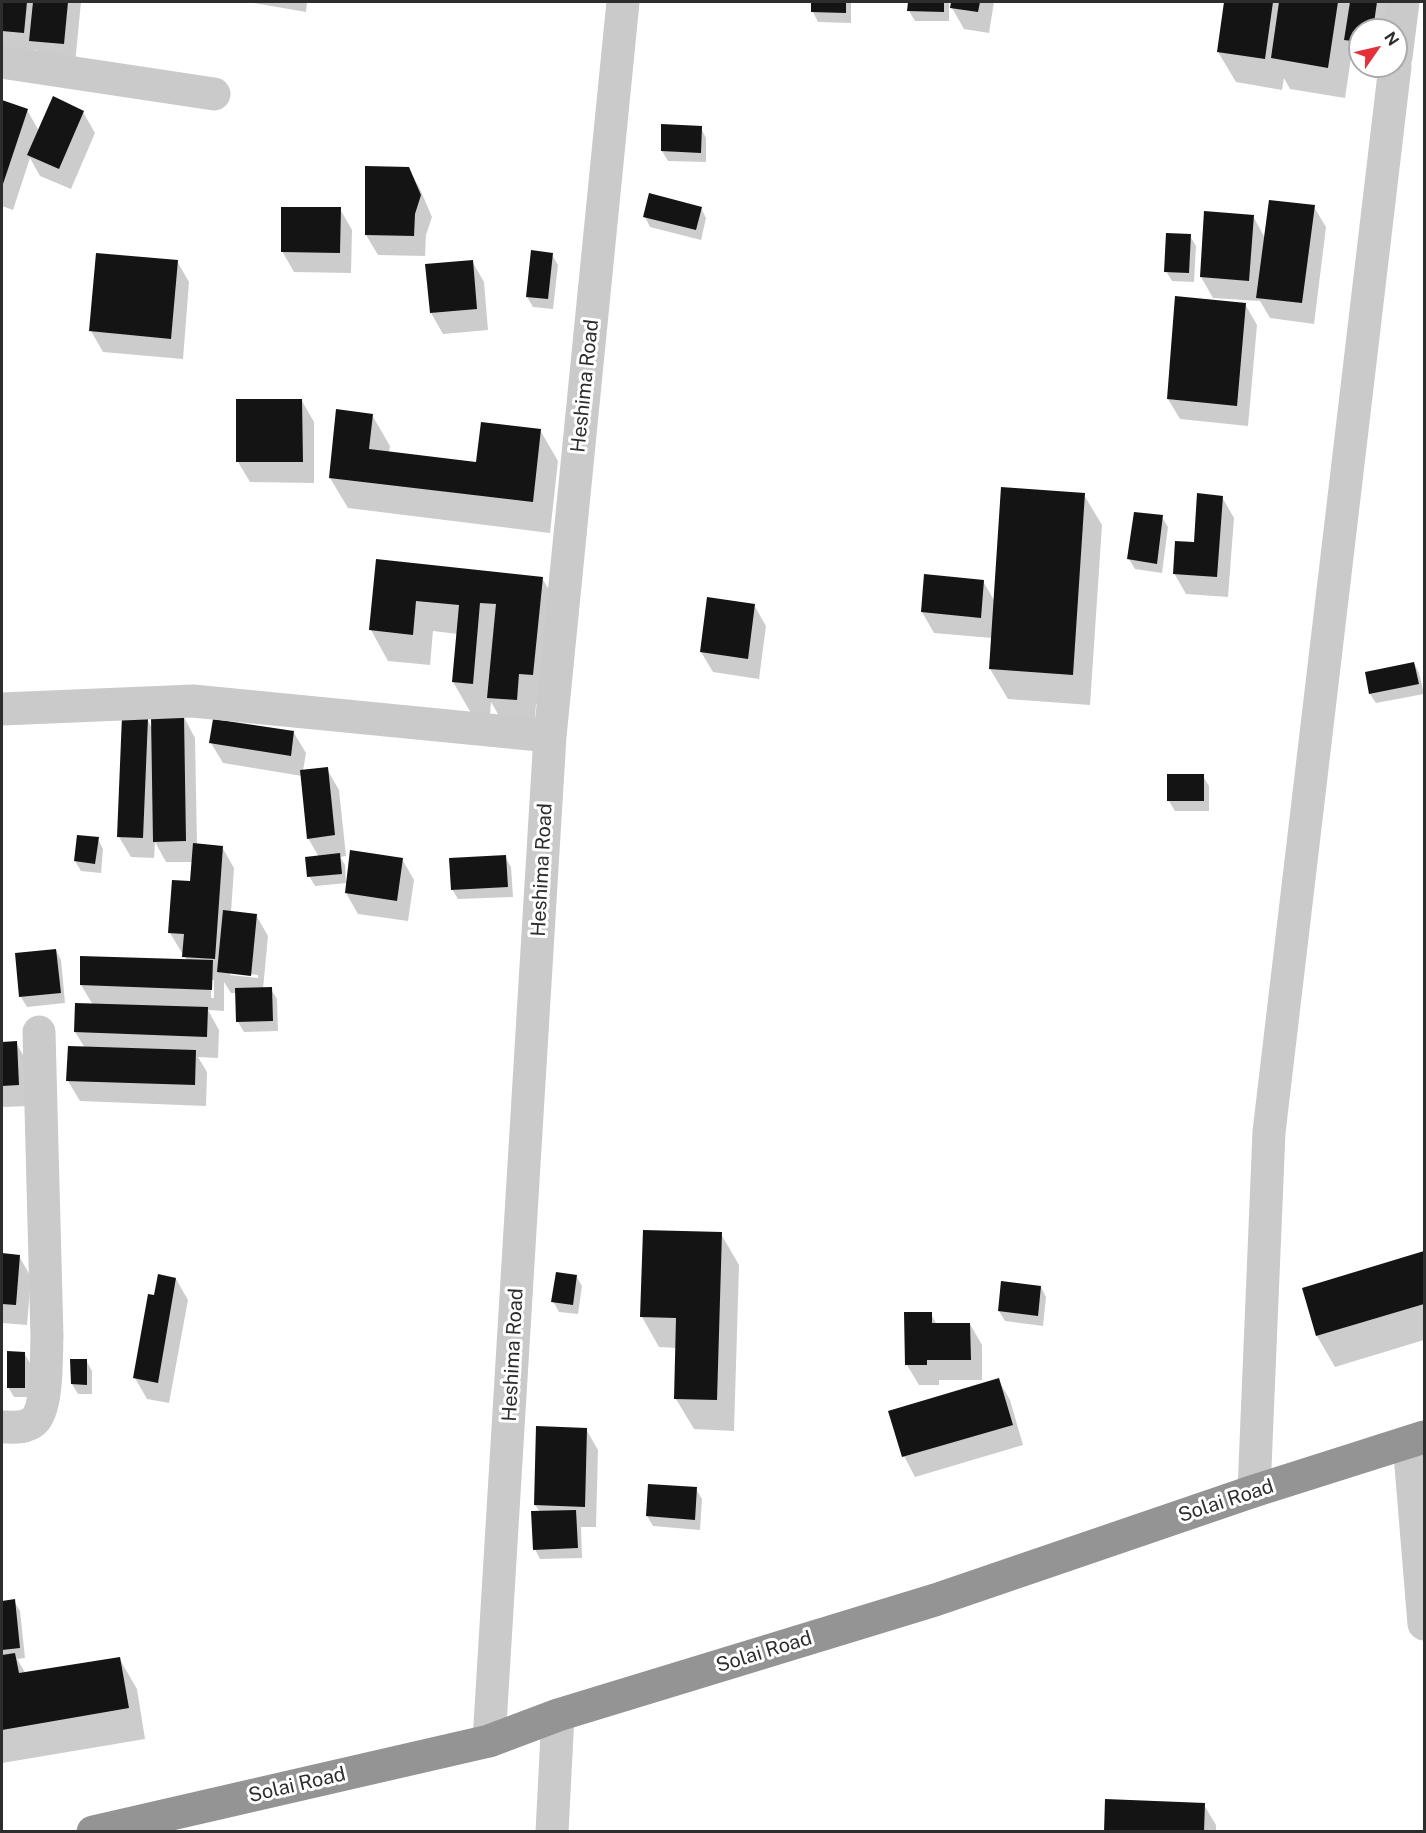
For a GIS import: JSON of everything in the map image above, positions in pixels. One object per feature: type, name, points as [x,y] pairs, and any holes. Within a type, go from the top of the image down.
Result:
[{"type":"highway","name":"Solai Road","points":[[93,1832],[489,1741],[558,1715],[935,1600],[1254,1491],[1417,1440]]},
{"type":"street","name":"Heshima Road","points":[[489,1741],[550,736],[623,2]]},
{"type":"street","points":[[1401,18],[1403,2]]},
{"type":"street","points":[[2,62],[214,94]]},
{"type":"street","points":[[1254,1491],[1269,1132],[1394,78]]},
{"type":"street","points":[[2,709],[193,701],[550,736]]},
{"type":"street","points":[[2,1427],[22,1427],[33,1422],[42,1406],[45,1379],[47,1337],[39,1032]]},
{"type":"street","points":[[1417,1440],[1425,1624]]},
{"type":"street","points":[[552,1832],[558,1715]]},
{"type":"building","points":[[2,2],[27,2],[24,33],[2,31]]},
{"type":"building","points":[[33,2],[68,2],[64,44],[29,41]]},
{"type":"building","points":[[811,2],[846,2],[846,13],[811,12]]},
{"type":"building","points":[[908,2],[944,2],[944,12],[907,11]]},
{"type":"building","points":[[951,2],[980,2],[978,12],[950,8]]},
{"type":"building","points":[[1224,2],[1273,2],[1265,59],[1217,52]]},
{"type":"building","points":[[1279,2],[1338,2],[1328,68],[1271,58]]},
{"type":"building","points":[[1350,2],[1377,2],[1375,18],[1348,18],[1348,40],[1344,40]]},
{"type":"building","points":[[53,96],[84,111],[59,169],[27,155]]},
{"type":"building","points":[[2,100],[28,109],[2,187]]},
{"type":"building","points":[[661,124],[702,126],[701,153],[661,151]]},
{"type":"building","points":[[365,166],[409,167],[421,195],[415,214],[414,236],[365,235]]},
{"type":"building","points":[[649,193],[702,207],[696,230],[643,217]]},
{"type":"building","points":[[1269,200],[1315,205],[1302,303],[1256,298]]},
{"type":"building","points":[[281,207],[341,207],[340,253],[281,252]]},
{"type":"building","points":[[1204,211],[1254,215],[1249,281],[1200,277]]},
{"type":"building","points":[[1166,233],[1191,234],[1189,273],[1164,272]]},
{"type":"building","points":[[531,250],[553,253],[548,299],[526,297]]},
{"type":"building","points":[[96,253],[178,260],[171,339],[89,331]]},
{"type":"building","points":[[473,260],[477,309],[430,313],[425,264]]},
{"type":"building","points":[[1175,296],[1246,303],[1237,406],[1167,399]]},
{"type":"building","points":[[236,399],[302,399],[303,462],[236,462]]},
{"type":"building","points":[[336,409],[373,414],[369,449],[476,462],[481,422],[541,429],[533,502],[329,478]]},
{"type":"building","points":[[1001,487],[1085,493],[1073,675],[989,669]]},
{"type":"building","points":[[1197,493],[1223,496],[1217,577],[1173,574],[1175,541],[1194,542]]},
{"type":"building","points":[[1134,512],[1163,515],[1157,564],[1127,559]]},
{"type":"building","points":[[376,559],[543,577],[533,675],[519,674],[517,700],[487,698],[496,604],[480,603],[473,684],[452,682],[459,605],[416,601],[413,635],[369,630]]},
{"type":"building","points":[[924,574],[984,580],[981,618],[921,612]]},
{"type":"building","points":[[707,597],[755,604],[748,659],[700,652]]},
{"type":"building","points":[[1414,662],[1419,684],[1369,694],[1365,672]]},
{"type":"building","points":[[122,716],[148,718],[143,838],[117,837]]},
{"type":"building","points":[[151,716],[184,716],[186,841],[153,842]]},
{"type":"building","points":[[213,719],[294,731],[291,756],[209,743]]},
{"type":"building","points":[[328,767],[335,835],[307,839],[300,770]]},
{"type":"building","points":[[1167,774],[1204,774],[1204,801],[1167,801]]},
{"type":"building","points":[[77,835],[99,837],[95,864],[74,861]]},
{"type":"building","points":[[193,843],[223,846],[215,959],[182,957],[184,934],[168,933],[172,880],[190,881]]},
{"type":"building","points":[[350,850],[403,858],[397,901],[345,893]]},
{"type":"building","points":[[340,853],[342,874],[307,877],[305,857]]},
{"type":"building","points":[[506,855],[508,887],[451,890],[449,858]]},
{"type":"building","points":[[223,910],[257,914],[251,976],[217,972]]},
{"type":"building","points":[[56,949],[61,993],[19,997],[15,953]]},
{"type":"building","points":[[80,956],[213,960],[212,990],[80,985]]},
{"type":"building","points":[[272,987],[273,1021],[236,1022],[235,988]]},
{"type":"building","points":[[75,1003],[208,1007],[207,1037],[74,1032]]},
{"type":"building","points":[[17,1041],[19,1085],[2,1086],[2,1042]]},
{"type":"building","points":[[68,1046],[196,1050],[195,1085],[66,1081]]},
{"type":"building","points":[[643,1230],[722,1232],[717,1400],[674,1399],[676,1318],[640,1317]]},
{"type":"building","points":[[1424,1251],[1424,1304],[1316,1336],[1302,1288]]},
{"type":"building","points":[[2,1253],[20,1255],[16,1305],[2,1304]]},
{"type":"building","points":[[556,1272],[577,1275],[573,1305],[551,1302]]},
{"type":"building","points":[[158,1274],[176,1278],[158,1383],[133,1378],[148,1294],[154,1295]]},
{"type":"building","points":[[1001,1281],[1041,1286],[1038,1316],[998,1311]]},
{"type":"building","points":[[904,1312],[932,1312],[932,1323],[970,1323],[971,1360],[927,1360],[927,1365],[905,1365]]},
{"type":"building","points":[[7,1351],[25,1352],[25,1388],[7,1388]]},
{"type":"building","points":[[70,1359],[87,1359],[87,1385],[71,1384]]},
{"type":"building","points":[[999,1378],[1013,1425],[902,1457],[888,1411]]},
{"type":"building","points":[[536,1426],[587,1428],[585,1507],[534,1505]]},
{"type":"building","points":[[648,1484],[697,1487],[695,1520],[646,1516]]},
{"type":"building","points":[[576,1510],[578,1548],[533,1550],[531,1511]]},
{"type":"building","points":[[15,1599],[20,1648],[2,1650],[2,1601]]},
{"type":"building","points":[[15,1653],[19,1673],[120,1657],[129,1708],[2,1730],[2,1655]]},
{"type":"building","points":[[1105,1799],[1205,1803],[1204,1832],[1104,1832]]}]
